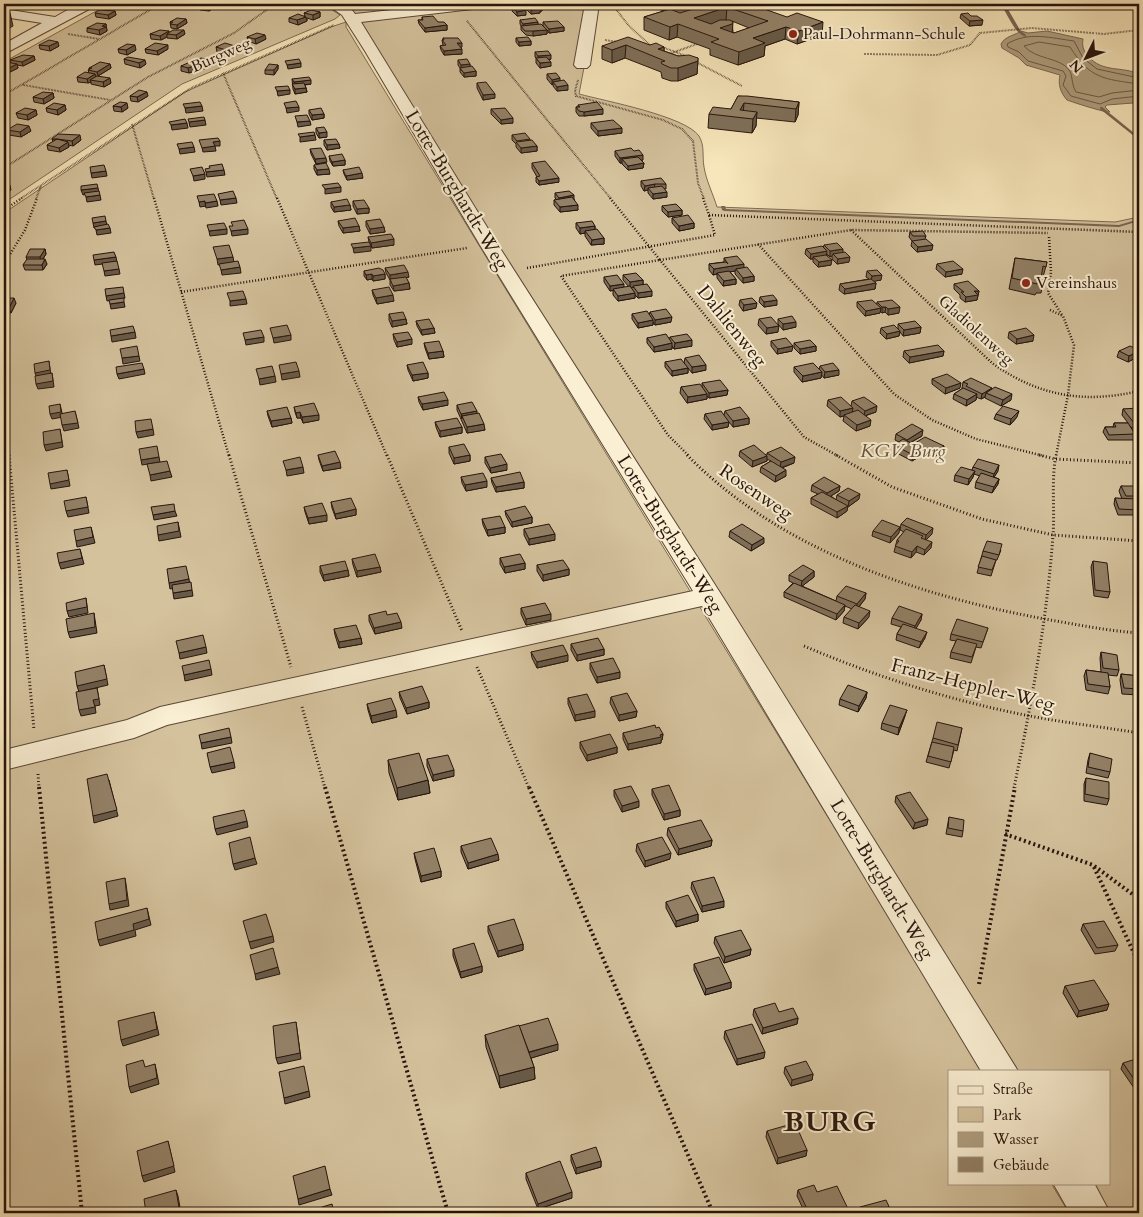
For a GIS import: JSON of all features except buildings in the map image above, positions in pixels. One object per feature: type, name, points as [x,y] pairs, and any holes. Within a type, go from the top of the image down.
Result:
[{"type":"street","points":[[4,50],[88,4]]},
{"type":"street","name":"Lotte-Burghardt-Weg","points":[[333,4],[347,12],[352,19],[489,245],[708,596],[999,1070]]},
{"type":"street","points":[[352,19],[481,4]]},
{"type":"street","points":[[582,65],[592,4]]},
{"type":"street","points":[[4,13],[56,21]]},
{"type":"street","points":[[586,39],[604,40]]},
{"type":"street","points":[[4,760],[36,754],[134,728],[160,716],[708,596]]},
{"type":"street","points":[[1073,1184],[1091,1213]]},
{"type":"path","points":[[4,95],[160,4]]},
{"type":"path","points":[[4,168],[148,77],[234,33],[275,4]]},
{"type":"path","points":[[611,4],[629,26],[648,44]]},
{"type":"path","points":[[456,7],[660,260],[851,230],[1049,235],[1051,272],[1048,293],[1062,316],[1074,345],[1068,395],[1055,459],[1052,535],[1044,620],[1029,716],[1005,834],[972,1026]]},
{"type":"path","name":"Burgweg","points":[[4,210],[191,88],[326,28],[352,19]]},
{"type":"path","points":[[864,54],[937,55],[970,45],[980,33],[1021,29],[1046,29],[1104,34],[1139,30]]},
{"type":"path","points":[[604,40],[622,42]]},
{"type":"path","points":[[640,44],[648,44],[677,52],[742,86]]},
{"type":"path","points":[[668,55],[698,44]]},
{"type":"path","points":[[507,272],[716,235],[698,183],[694,141],[682,129],[663,120],[576,96],[575,91],[582,65]]},
{"type":"path","points":[[21,85],[111,100]]},
{"type":"path","points":[[4,264],[25,230],[42,184]]},
{"type":"path","points":[[709,215],[847,218],[1139,232]]},
{"type":"path","name":"Gladiolenweg","points":[[851,230],[992,363],[1014,378],[1040,390],[1068,395],[1119,396],[1139,391]]},
{"type":"path","points":[[758,244],[894,394],[932,420],[976,439],[1055,459],[1139,463]]},
{"type":"path","points":[[181,292],[489,245]]},
{"type":"path","name":"Dahlienweg","points":[[660,260],[804,437],[892,487],[982,518],[1052,535],[1139,541]]},
{"type":"path","name":"Rosenweg","points":[[660,260],[561,276],[668,435],[708,477],[751,509],[798,537],[846,560],[966,603],[1044,620],[1139,633]]},
{"type":"path","points":[[1050,310],[1062,316]]},
{"type":"path","points":[[4,404],[36,754],[82,1213]]},
{"type":"path","name":"Franz-Heppler-Weg","points":[[804,646],[872,673],[947,696],[1029,716],[1139,733]]},
{"type":"path","points":[[1005,834],[1093,865],[1139,899]]},
{"type":"path","points":[[1093,865],[1139,964]]},
{"type":"green space","points":[[109,4],[323,4],[340,15],[335,19],[182,84],[4,203],[4,62]]},
{"type":"green space","name":"KGV Burg","points":[[333,4],[596,4],[579,94],[662,116],[691,129],[701,140],[705,172],[717,207],[1115,222],[1139,217],[1139,1213],[1098,1213],[1081,1184],[1110,1184],[1110,1070],[1011,1070],[367,43]]},
{"type":"green space","points":[[346,22],[346,27],[369,65],[982,1070],[948,1070],[948,1184],[1052,1184],[1069,1213],[4,1213],[4,213],[185,92]]},
{"type":"water","points":[[1021,31],[1028,33],[1047,31],[1083,39],[1084,50],[1099,65],[1139,74],[1139,101],[1107,105],[1105,107],[1110,112],[1107,112],[1067,100],[1060,88],[1060,75],[1026,65],[1019,58],[1002,48],[1001,44],[1005,39]]},
{"type":"waterway","points":[[1003,4],[1019,31],[1025,36]]},
{"type":"waterway","points":[[1101,108],[1139,139]]},
{"type":"waterway","points":[[723,207],[724,210],[1119,226],[1139,220]]},
{"type":"place","name":"Paul-Dohrmann-Schule","points":[[793,34]]},
{"type":"place","name":"Vereinshaus","points":[[1026,283]]},
{"type":"district","name":"BURG","points":[[830,1122]]}]
